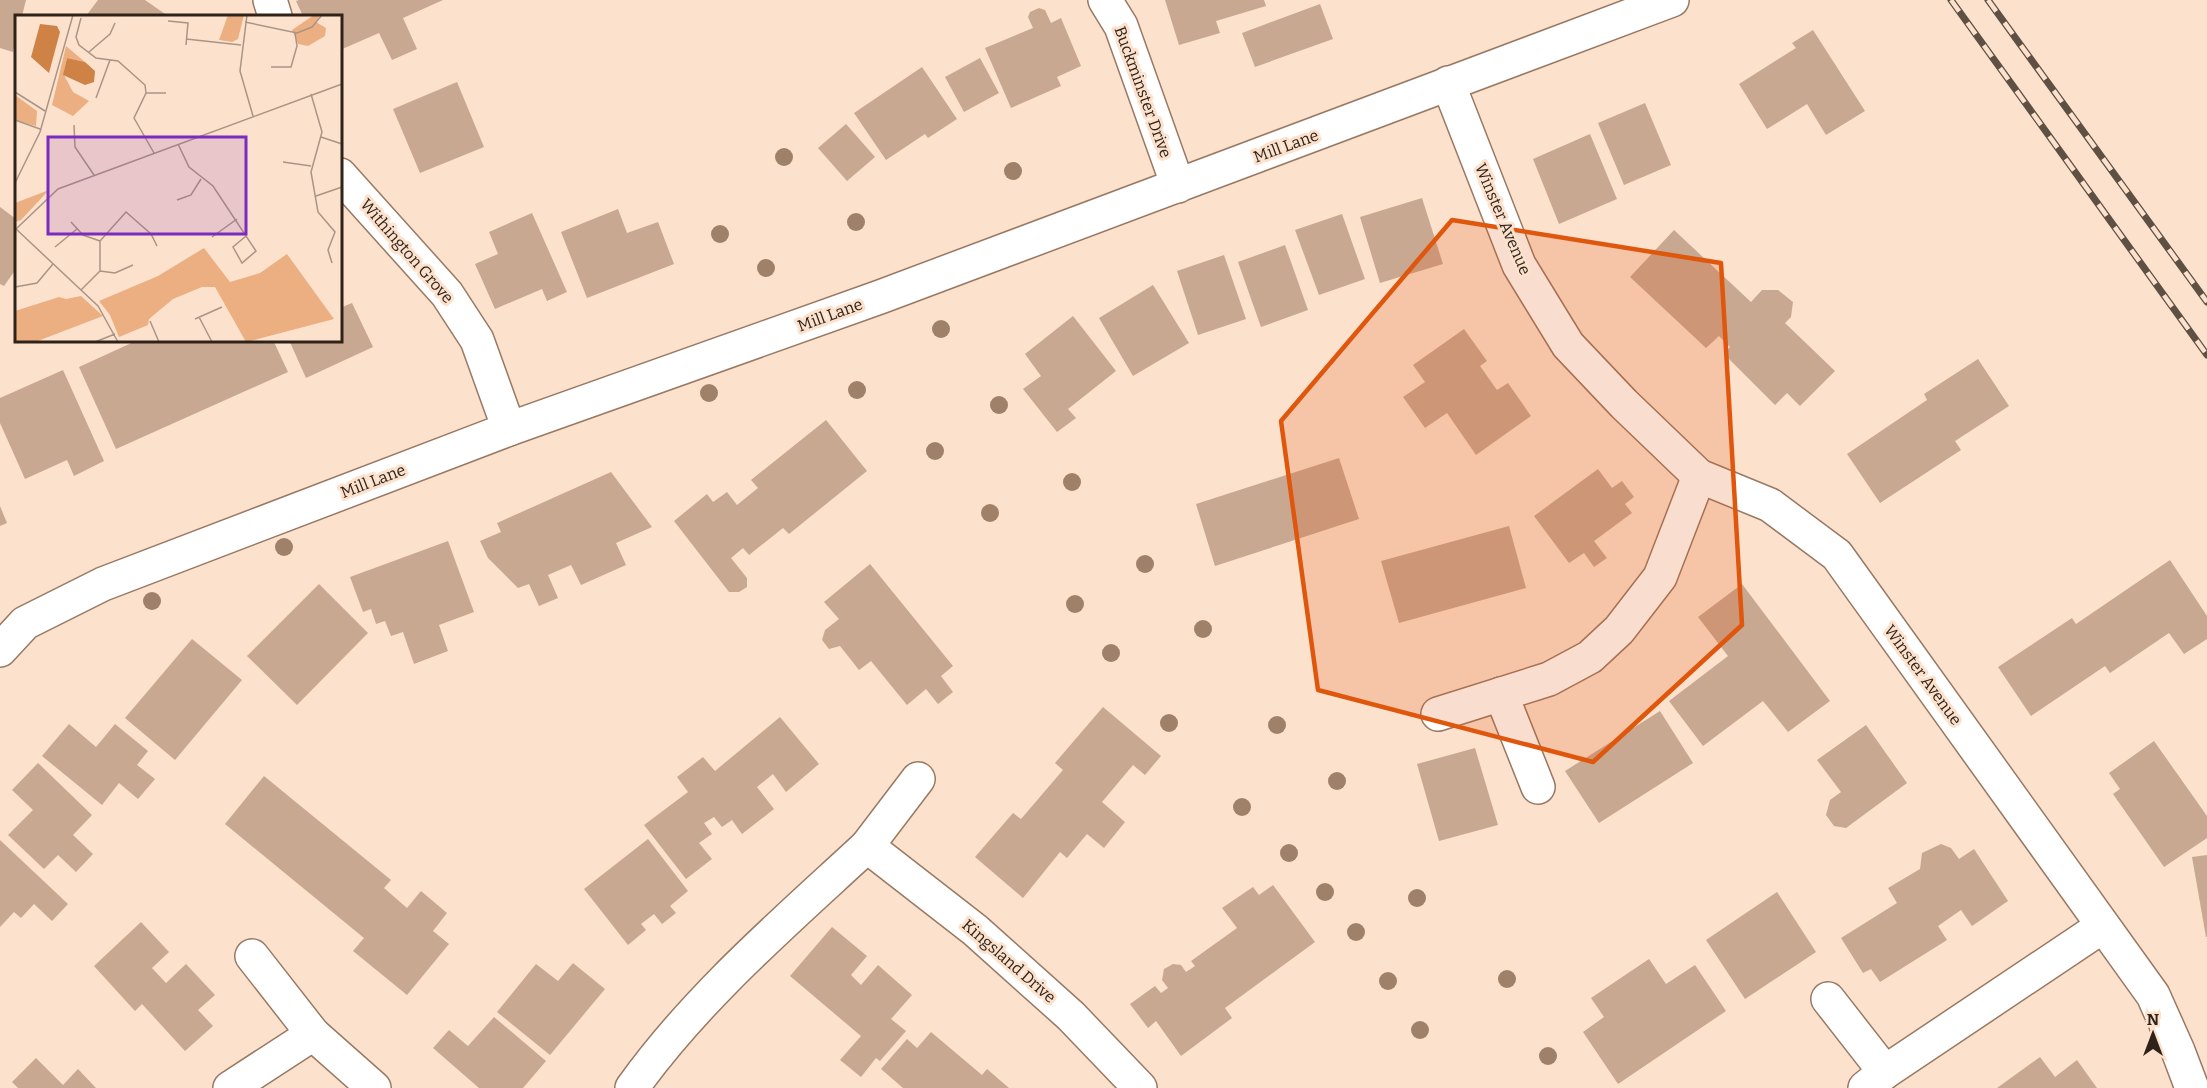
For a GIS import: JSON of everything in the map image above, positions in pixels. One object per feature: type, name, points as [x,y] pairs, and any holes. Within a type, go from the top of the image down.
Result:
[{"type":"street","points":[[270,0],[274,15]]},
{"type":"street","name":"Buckminster Drive","points":[[1105,0],[1120,26],[1178,186]]},
{"type":"street","name":"Mill Lane","points":[[0,650],[25,623],[103,584],[508,429],[880,297],[1672,0]]},
{"type":"street","name":"Winster Avenue","points":[[1448,83],[1519,265],[1568,345],[1624,404],[1699,476],[1770,505],[1837,555],[2152,995],[2192,1088]]},
{"type":"street","name":"Withington Grove","points":[[342,178],[447,294],[477,340],[508,429]]},
{"type":"street","points":[[1438,714],[1549,679],[1590,657],[1619,630],[1660,577],[1699,476]]},
{"type":"street","points":[[1501,694],[1538,788]]},
{"type":"street","points":[[632,1088],[735,968],[867,846],[918,779]]},
{"type":"street","name":"Kingsland Drive","points":[[867,846],[975,930],[1071,1016],[1140,1088]]},
{"type":"street","points":[[1828,999],[1875,1080],[2103,926]]},
{"type":"street","points":[[252,956],[313,1034],[374,1088]]},
{"type":"street","points":[[230,1088],[313,1034]]},
{"type":"highlighted area","points":[[1452,220],[1721,263],[1742,625],[1593,762],[1318,690],[1281,421]]},
{"type":"building","points":[[0,0],[26,0],[22,15],[15,15],[13,52],[0,48]]},
{"type":"building","points":[[98,0],[145,0],[167,15],[87,15]]},
{"type":"building","points":[[443,0],[403,18],[417,49],[392,60],[379,33],[342,49],[342,15],[303,15],[296,1]]},
{"type":"building","points":[[1165,0],[1264,0],[1266,6],[1216,21],[1220,33],[1179,45]]},
{"type":"building","points":[[1320,4],[1333,39],[1255,67],[1242,33]]},
{"type":"building","points":[[1039,8],[1045,10],[1051,23],[1061,18],[1081,66],[1057,77],[1061,86],[1011,108],[985,48],[1033,28],[1028,17],[1030,12]]},
{"type":"building","points":[[1813,30],[1865,111],[1826,135],[1807,104],[1767,129],[1739,84],[1796,48],[1792,43]]},
{"type":"building","points":[[980,58],[999,93],[964,112],[945,77]]},
{"type":"building","points":[[922,67],[957,119],[928,138],[925,134],[886,160],[854,113]]},
{"type":"building","points":[[457,82],[484,147],[420,173],[393,109]]},
{"type":"building","points":[[1645,103],[1671,165],[1624,185],[1598,123]]},
{"type":"building","points":[[846,124],[875,157],[847,181],[818,148]]},
{"type":"building","points":[[1590,134],[1617,199],[1559,224],[1533,159]]},
{"type":"building","points":[[1422,198],[1443,264],[1380,283],[1360,217]]},
{"type":"building","points":[[0,207],[15,218],[15,270],[4,286],[0,284]]},
{"type":"building","points":[[618,209],[627,233],[658,222],[674,264],[587,298],[561,232]]},
{"type":"building","points":[[532,213],[567,292],[547,301],[542,289],[495,309],[475,264],[498,254],[489,232]]},
{"type":"building","points":[[1342,214],[1365,279],[1319,295],[1295,230]]},
{"type":"building","points":[[1674,230],[1751,302],[1762,290],[1778,290],[1793,302],[1791,317],[1785,323],[1835,371],[1800,406],[1787,393],[1775,405],[1724,354],[1730,347],[1719,336],[1706,348],[1630,277]]},
{"type":"building","points":[[1285,245],[1308,310],[1261,327],[1238,262]]},
{"type":"building","points":[[1224,255],[1246,319],[1198,335],[1177,271]]},
{"type":"building","points":[[1153,285],[1189,343],[1133,376],[1099,318]]},
{"type":"building","points":[[352,303],[373,347],[306,378],[290,342],[342,342],[342,307]]},
{"type":"building","points":[[1073,316],[1116,371],[1068,409],[1076,418],[1057,432],[1023,389],[1041,376],[1025,354]]},
{"type":"building","points":[[1464,329],[1487,361],[1480,366],[1497,390],[1508,383],[1531,416],[1476,455],[1447,413],[1425,428],[1403,397],[1425,382],[1413,365]]},
{"type":"building","points":[[134,342],[274,342],[288,372],[116,449],[79,367]]},
{"type":"building","points":[[1978,359],[2009,406],[1955,441],[1961,450],[1880,503],[1847,454],[1927,400],[1924,394]]},
{"type":"building","points":[[63,370],[104,461],[74,476],[67,460],[25,479],[0,423],[0,398]]},
{"type":"building","points":[[826,420],[867,471],[789,534],[783,528],[749,555],[743,548],[731,558],[747,578],[747,587],[739,592],[729,592],[674,521],[707,494],[713,502],[727,492],[737,505],[758,488],[751,480]]},
{"type":"building","points":[[1339,458],[1359,519],[1215,566],[1196,504]]},
{"type":"building","points":[[1598,469],[1612,488],[1622,481],[1634,497],[1625,504],[1632,513],[1594,541],[1607,558],[1594,567],[1584,553],[1569,563],[1534,516]]},
{"type":"building","points":[[611,472],[652,527],[616,543],[626,565],[581,585],[571,565],[548,575],[558,598],[539,606],[529,584],[518,588],[488,558],[480,541],[501,532],[497,523]]},
{"type":"building","points":[[0,506],[7,523],[0,526]]},
{"type":"building","points":[[1509,526],[1526,588],[1399,623],[1381,561]]},
{"type":"building","points":[[448,541],[474,612],[439,625],[448,651],[414,664],[403,632],[391,636],[385,621],[376,624],[371,609],[363,612],[350,577]]},
{"type":"building","points":[[2170,560],[2207,616],[2207,639],[2184,654],[2169,633],[2110,673],[2105,666],[2031,716],[1998,667],[2072,618],[2076,624]]},
{"type":"building","points":[[870,564],[953,666],[941,676],[953,692],[938,704],[926,689],[907,705],[871,661],[859,670],[840,646],[829,649],[822,640],[825,630],[839,619],[824,602]]},
{"type":"building","points":[[319,584],[368,633],[297,705],[247,656]]},
{"type":"building","points":[[1742,584],[1830,701],[1788,732],[1763,701],[1703,746],[1669,701],[1728,656],[1698,617]]},
{"type":"building","points":[[192,639],[242,680],[175,760],[125,718]]},
{"type":"building","points":[[1103,707],[1161,756],[1145,775],[1133,765],[1102,802],[1125,822],[1104,848],[1087,834],[1067,858],[1060,852],[1023,898],[975,857],[1013,813],[1021,819],[1063,770],[1055,763]]},
{"type":"building","points":[[1660,711],[1693,763],[1599,823],[1565,771]]},
{"type":"building","points":[[780,717],[819,764],[786,792],[773,774],[757,787],[774,809],[742,834],[732,820],[722,827],[714,817],[704,823],[712,834],[699,843],[712,859],[686,879],[644,825],[688,792],[677,777],[703,757],[715,771]]},
{"type":"building","points":[[69,724],[96,747],[115,724],[148,751],[137,765],[155,779],[138,799],[119,783],[102,805],[42,756]]},
{"type":"building","points":[[1866,725],[1907,783],[1846,828],[1834,826],[1826,815],[1830,800],[1841,792],[1817,760]]},
{"type":"building","points":[[2154,741],[2207,816],[2207,838],[2164,867],[2113,794],[2120,789],[2109,773]]},
{"type":"building","points":[[1475,748],[1498,825],[1439,841],[1417,764]]},
{"type":"building","points":[[38,763],[92,815],[73,835],[93,854],[76,872],[58,855],[44,869],[8,835],[33,810],[12,790]]},
{"type":"building","points":[[264,776],[391,880],[384,888],[407,908],[421,891],[447,913],[433,931],[449,944],[407,995],[353,951],[364,938],[225,824]]},
{"type":"building","points":[[648,839],[688,891],[670,906],[676,913],[662,924],[654,914],[641,924],[646,930],[628,945],[584,889]]},
{"type":"building","points":[[0,840],[68,904],[52,921],[34,904],[21,918],[14,912],[0,927]]},
{"type":"building","points":[[1941,844],[1951,848],[1959,859],[1974,849],[2008,901],[1972,926],[1961,910],[1938,926],[1947,940],[1880,982],[1871,969],[1863,973],[1841,938],[1897,903],[1888,888],[1920,869],[1922,853]]},
{"type":"building","points":[[2207,855],[2207,937],[2206,937],[2192,857]]},
{"type":"building","points":[[1273,885],[1315,942],[1225,1008],[1232,1018],[1181,1056],[1156,1021],[1148,1028],[1130,1004],[1155,986],[1161,993],[1168,988],[1162,980],[1164,969],[1173,964],[1181,965],[1186,972],[1195,966],[1191,961],[1237,928],[1222,908],[1253,887],[1259,895]]},
{"type":"building","points":[[1777,892],[1816,952],[1745,999],[1706,940]]},
{"type":"building","points":[[141,922],[169,952],[152,968],[166,983],[186,964],[215,995],[198,1010],[213,1026],[185,1051],[142,1004],[135,1011],[94,966]]},
{"type":"building","points":[[832,927],[867,956],[851,975],[861,985],[878,965],[912,995],[891,1019],[906,1031],[880,1061],[876,1058],[861,1077],[840,1060],[861,1036],[790,976]]},
{"type":"building","points":[[1649,959],[1666,984],[1695,965],[1726,1011],[1618,1084],[1583,1032],[1604,1017],[1591,998]]},
{"type":"building","points":[[573,963],[605,989],[550,1055],[497,1012],[536,964],[558,981]]},
{"type":"building","points":[[494,1017],[546,1061],[523,1088],[479,1088],[433,1048],[449,1030],[468,1046]]},
{"type":"building","points":[[931,1032],[982,1075],[987,1069],[1009,1088],[903,1088],[881,1069],[907,1039],[917,1048]]},
{"type":"building","points":[[2040,1057],[2055,1077],[2077,1060],[2097,1088],[1997,1088]]},
{"type":"building","points":[[36,1058],[63,1085],[78,1069],[96,1088],[18,1088],[12,1082]]},
{"type":"railway","points":[[1951,0],[2207,355]]},
{"type":"railway","points":[[1988,0],[2207,302]]}]
